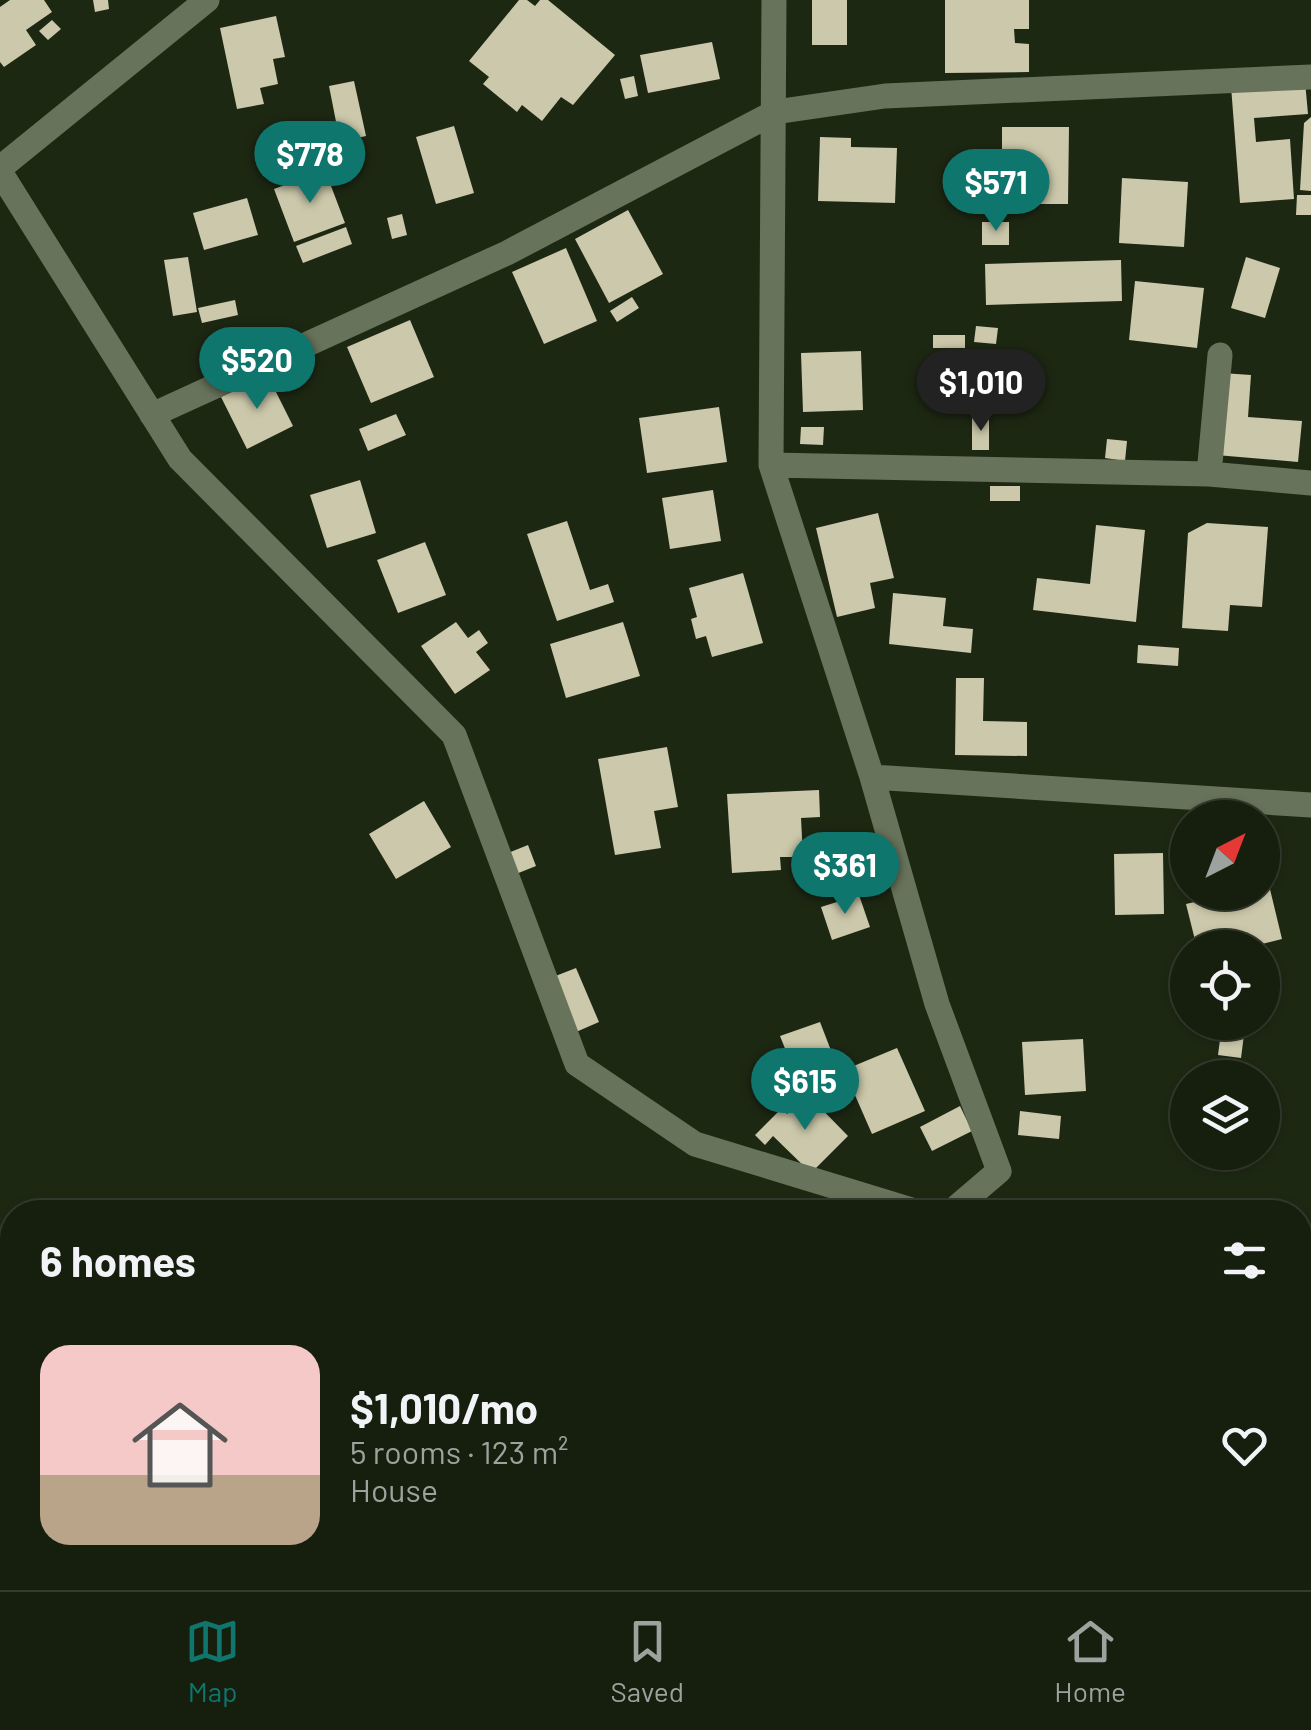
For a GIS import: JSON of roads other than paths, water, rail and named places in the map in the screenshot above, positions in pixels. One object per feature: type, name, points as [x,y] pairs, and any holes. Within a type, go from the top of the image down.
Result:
[{"type":"street","points":[[207,0],[0,170],[180,459],[454,736],[576,1064],[694,1144],[878,1200]]},
{"type":"street","points":[[774,0],[771,465],[872,778],[937,1004],[999,1171],[965,1200]]},
{"type":"street","points":[[152,415],[506,252],[775,112],[885,96],[1311,77]]},
{"type":"street","points":[[1208,474],[1220,355]]},
{"type":"street","points":[[771,465],[1208,474],[1311,483]]},
{"type":"street","points":[[872,778],[1311,805]]}]
